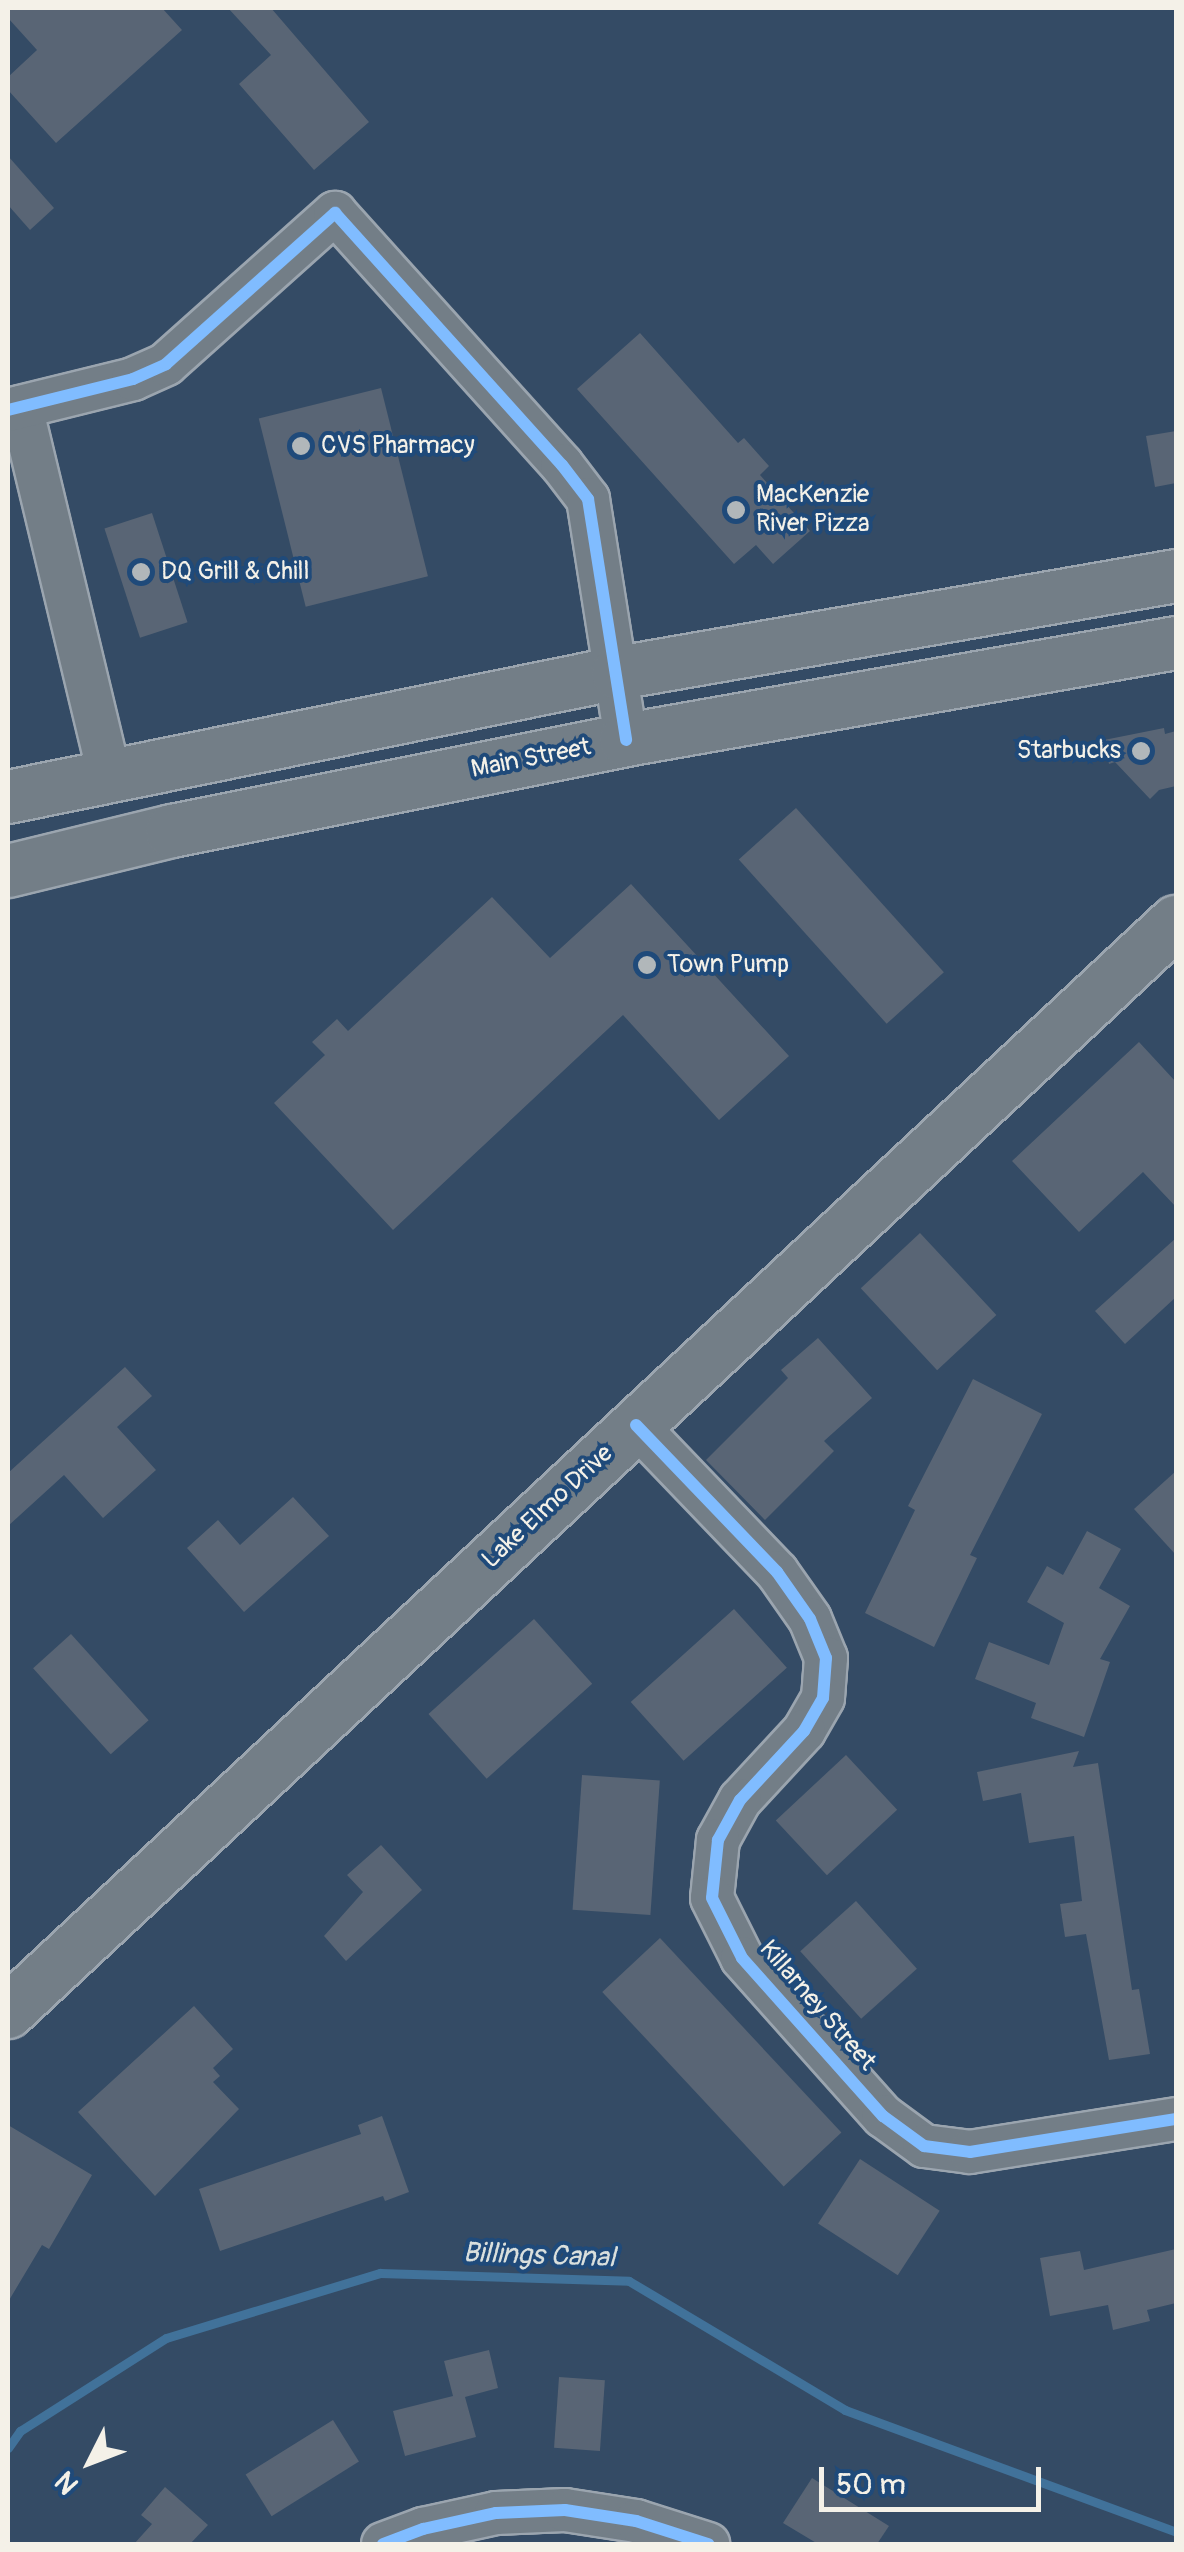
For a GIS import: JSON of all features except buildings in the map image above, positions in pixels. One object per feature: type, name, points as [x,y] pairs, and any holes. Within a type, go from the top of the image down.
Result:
[{"type":"main road","points":[[8,797],[618,673],[1176,576]]},
{"type":"main road","name":"Main Street","points":[[8,870],[172,831],[626,740],[1176,643]]},
{"type":"main road","name":"Lake Elmo Drive","points":[[8,2012],[1176,922]]},
{"type":"street","points":[[109,774],[14,408],[133,379],[166,364],[335,213],[549,450],[588,499],[626,740]]},
{"type":"street","name":"Killarney Street","points":[[636,1425],[776,1572],[810,1619],[826,1658],[823,1698],[804,1730],[740,1800],[718,1840],[712,1898],[742,1958],[883,2116],[924,2146],[970,2152],[1176,2119]]},
{"type":"street","points":[[383,2544],[423,2529],[496,2513],[565,2510],[636,2521],[708,2544]]},
{"type":"waterway","name":"Billings Canal","points":[[8,2448],[20,2431],[166,2338],[380,2273],[629,2281],[845,2410],[1176,2532]]},
{"type":"cycle path","points":[[8,410],[133,379],[166,364],[335,213],[562,465],[588,499],[626,740]]},
{"type":"cycle path","points":[[636,1425],[777,1572],[810,1619],[826,1658],[823,1698],[804,1731],[740,1800],[718,1840],[712,1898],[742,1958],[883,2116],[924,2146],[970,2152],[1176,2119]]},
{"type":"cycle path","points":[[383,2544],[423,2529],[496,2513],[565,2510],[636,2521],[708,2544]]},
{"type":"place","name":"CVS Pharmacy","points":[[301,446]]},
{"type":"place","name":"MacKenzie River Pizza","points":[[736,510]]},
{"type":"place","name":"DQ Grill & Chill","points":[[141,572]]},
{"type":"place","name":"Starbucks","points":[[1141,751]]},
{"type":"place","name":"Town Pump","points":[[647,965]]}]
